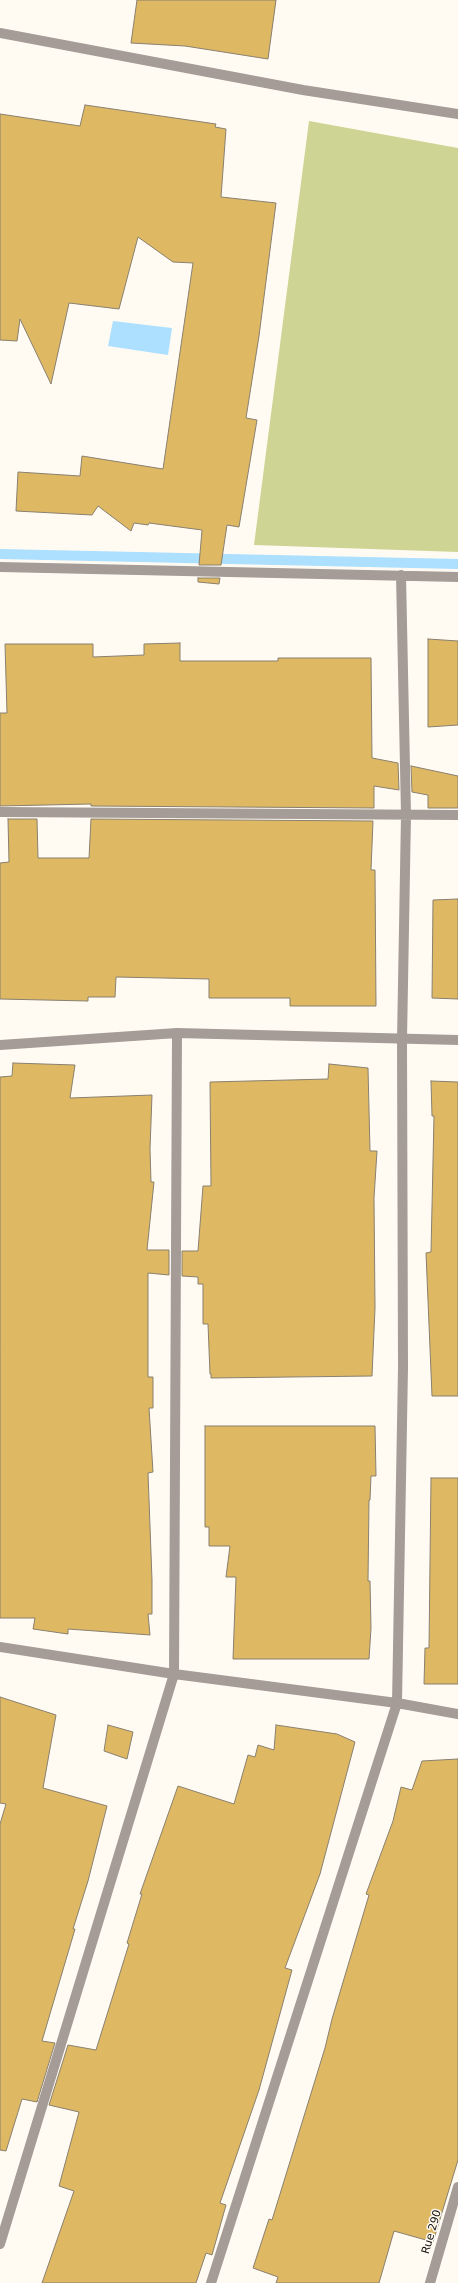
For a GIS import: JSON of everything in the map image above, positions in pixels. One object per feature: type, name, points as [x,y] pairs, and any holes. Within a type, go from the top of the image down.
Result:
[{"type":"street","points":[[0,33],[304,90],[458,114]]},
{"type":"street","points":[[0,567],[458,577]]},
{"type":"street","points":[[211,2283],[397,1703],[404,1368],[402,1040],[406,815],[401,576]]},
{"type":"street","points":[[0,812],[458,815]]},
{"type":"street","points":[[0,2244],[174,1674],[177,1033]]},
{"type":"street","points":[[0,1045],[177,1033],[402,1040],[458,1040]]},
{"type":"street","points":[[0,1647],[174,1674],[397,1703],[458,1714]]},
{"type":"street","name":"Rue 290","points":[[430,2283],[458,2187]]},
{"type":"green space","points":[[309,121],[458,148],[458,552],[254,545]]},
{"type":"water","points":[[113,321],[172,328],[168,355],[108,346]]},
{"type":"building","points":[[137,0],[276,0],[268,59],[185,46],[131,43]]},
{"type":"building","points":[[85,105],[216,124],[215,127],[226,129],[221,197],[276,203],[259,336],[246,418],[257,420],[239,527],[227,525],[221,565],[199,565],[202,530],[149,523],[148,525],[134,523],[131,531],[98,506],[92,515],[16,511],[18,472],[80,476],[82,456],[163,469],[193,263],[173,262],[138,237],[119,309],[69,303],[51,384],[20,319],[17,341],[0,340],[0,114],[80,126]]},
{"type":"building","points":[[198,578],[220,578],[219,584],[198,582]]},
{"type":"building","points":[[428,639],[458,641],[458,725],[428,727]]},
{"type":"building","points":[[180,643],[180,661],[278,661],[278,658],[371,658],[372,758],[398,763],[399,790],[374,786],[374,808],[91,806],[91,804],[0,806],[0,713],[7,713],[5,644],[93,644],[93,657],[144,655],[144,644]]},
{"type":"building","points":[[411,766],[458,776],[458,808],[428,808],[428,795],[412,792]]},
{"type":"building","points":[[8,819],[37,819],[38,858],[89,858],[91,819],[373,821],[371,870],[375,870],[376,1006],[290,1006],[290,998],[209,998],[209,979],[116,977],[115,997],[88,997],[88,1001],[0,999],[0,863],[9,862]]},
{"type":"building","points":[[458,899],[458,999],[432,998],[433,900]]},
{"type":"building","points":[[13,1063],[75,1065],[70,1098],[152,1095],[150,1149],[151,1182],[154,1182],[147,1250],[169,1250],[169,1275],[148,1273],[148,1377],[153,1377],[153,1408],[149,1408],[153,1472],[148,1473],[152,1580],[152,1614],[148,1614],[150,1635],[68,1629],[68,1634],[33,1629],[35,1618],[0,1618],[0,1077],[12,1076]]},
{"type":"building","points":[[329,1064],[368,1068],[370,1151],[377,1151],[374,1198],[375,1308],[372,1376],[211,1378],[208,1324],[203,1324],[203,1284],[198,1284],[198,1277],[182,1276],[182,1251],[198,1251],[203,1186],[211,1186],[210,1082],[328,1079]]},
{"type":"building","points":[[431,1081],[458,1082],[458,1396],[432,1396],[426,1253],[431,1252],[434,1116],[432,1116]]},
{"type":"building","points":[[205,1426],[375,1426],[376,1476],[371,1476],[369,1500],[368,1581],[370,1581],[371,1628],[369,1659],[233,1659],[236,1577],[226,1577],[230,1546],[209,1546],[209,1527],[205,1527]]},
{"type":"building","points":[[431,1478],[458,1478],[458,1684],[424,1684],[425,1648],[429,1648]]},
{"type":"building","points":[[0,1697],[56,1715],[43,1788],[107,1806],[88,1881],[73,1929],[75,1929],[42,2041],[55,2043],[37,2102],[22,2099],[6,2151],[0,2150],[0,1824],[6,1804],[0,1803]]},
{"type":"building","points":[[108,1725],[133,1732],[127,1759],[104,1751]]},
{"type":"building","points":[[276,1725],[337,1734],[355,1742],[320,1874],[285,1968],[292,1970],[259,2090],[220,2203],[226,2205],[212,2255],[206,2253],[196,2283],[42,2283],[74,2191],[59,2186],[79,2112],[49,2105],[68,2045],[96,2050],[129,1944],[127,1943],[142,1894],[140,1894],[178,1786],[234,1804],[248,1755],[255,1757],[258,1745],[274,1750]]},
{"type":"building","points":[[458,1759],[458,2160],[433,2242],[394,2231],[379,2283],[276,2283],[278,2277],[253,2268],[269,2219],[272,2220],[325,2048],[332,2019],[369,1895],[366,1894],[393,1821],[401,1787],[412,1790],[422,1761]]},
{"type":"waterway","points":[[0,554],[458,564]]}]
